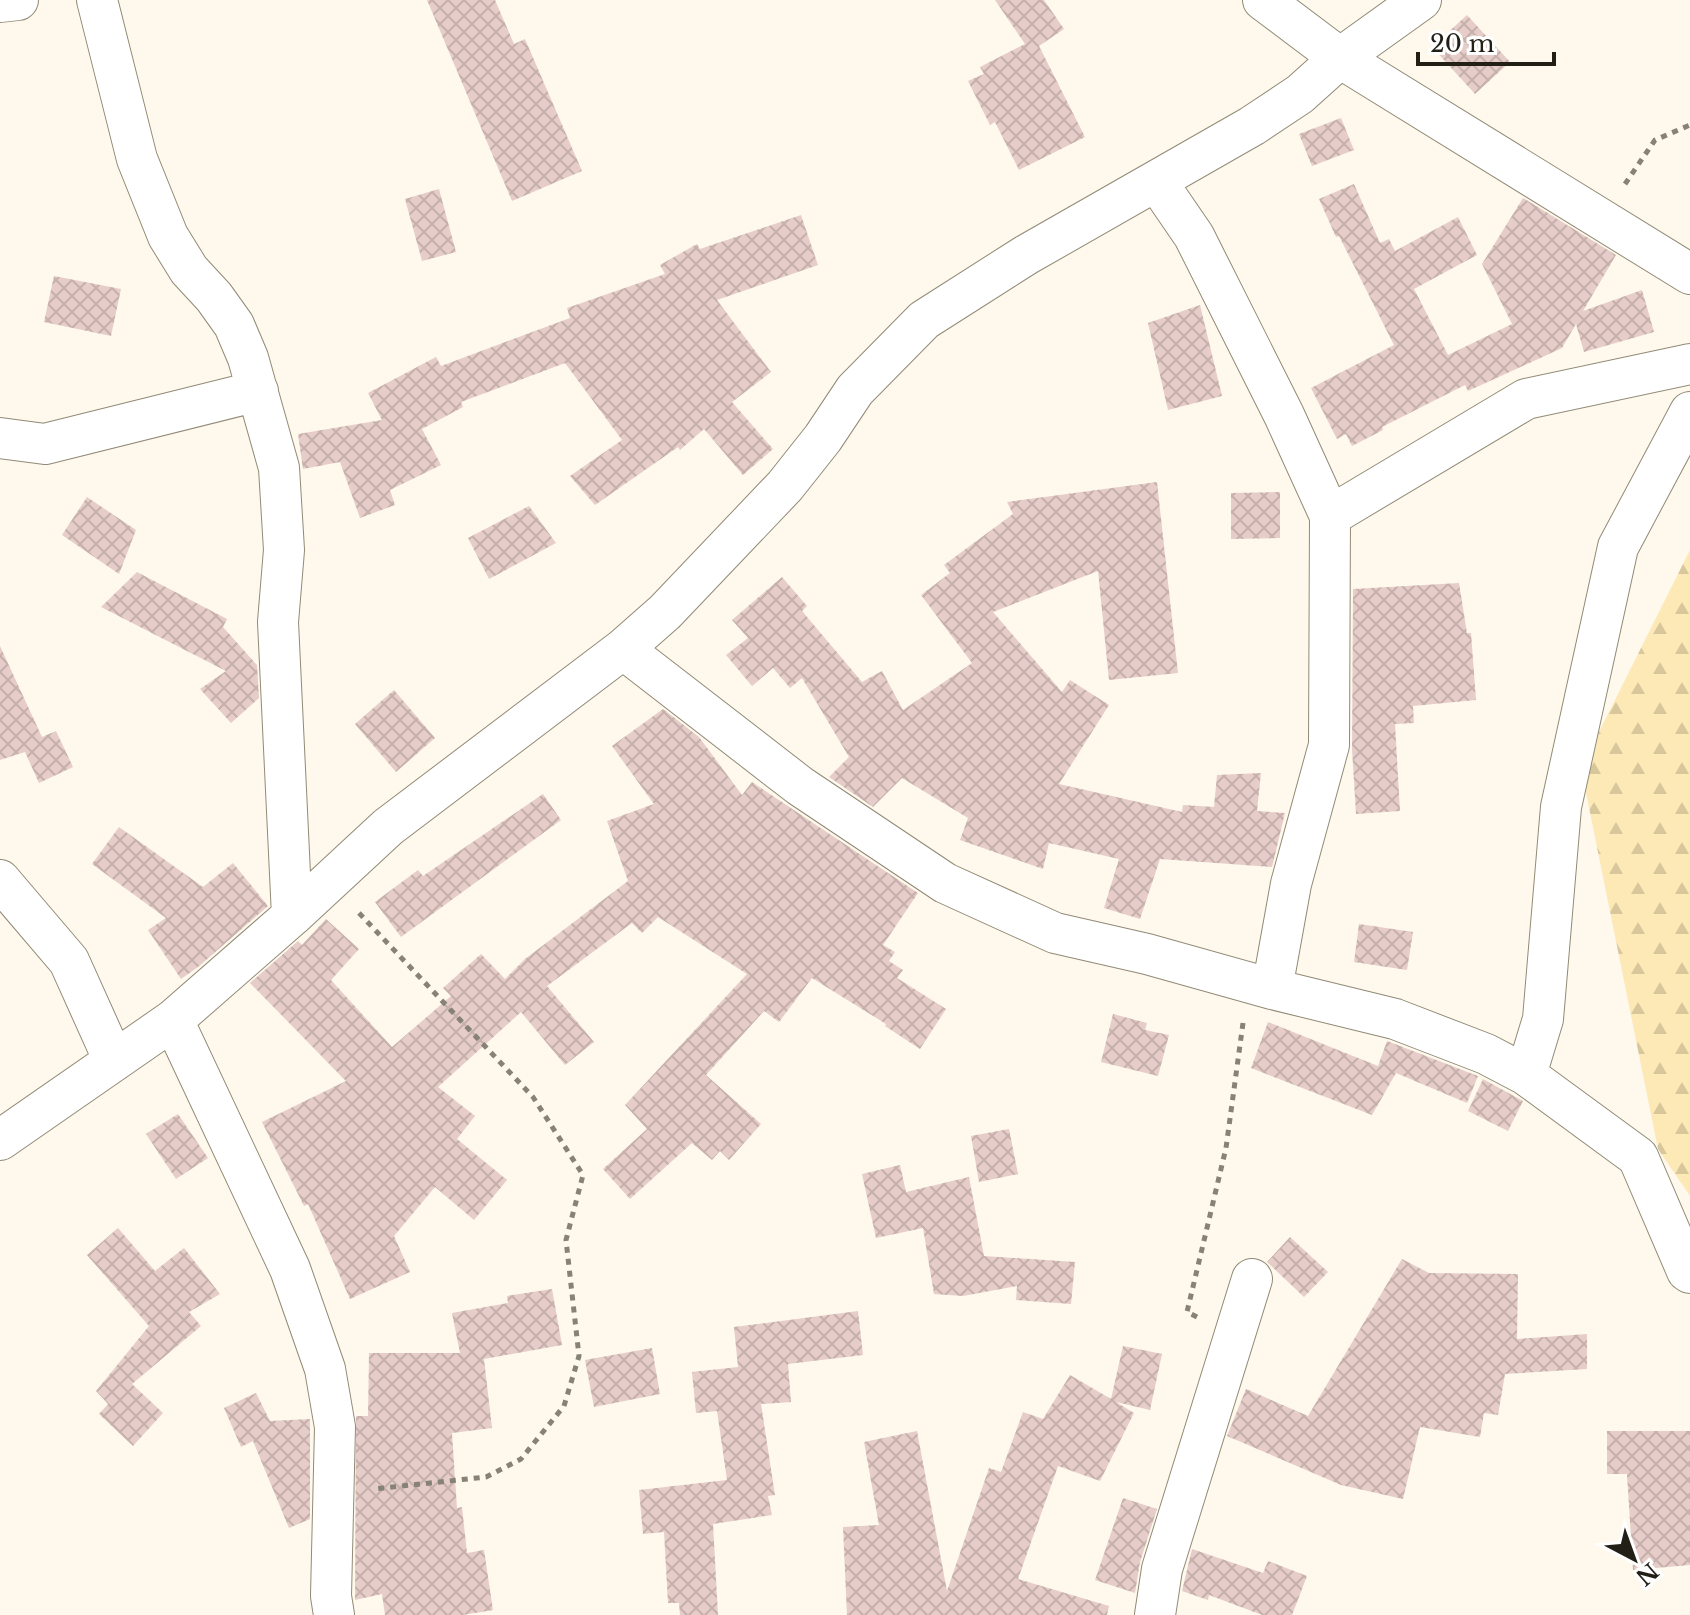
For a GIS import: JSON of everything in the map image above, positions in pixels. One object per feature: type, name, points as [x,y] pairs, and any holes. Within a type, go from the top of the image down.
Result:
[{"type":"street","points":[[0,2],[18,0]]},
{"type":"street","points":[[97,0],[137,159],[168,236],[189,270],[234,325],[258,391],[279,468],[284,550],[278,622],[292,916]]},
{"type":"street","points":[[1263,0],[1340,58],[1690,274]]},
{"type":"street","points":[[0,1140],[173,1020],[388,827],[623,649],[665,612],[785,486],[823,438],[855,390],[924,320],[1026,255],[1252,126],[1300,94],[1340,58],[1421,0]]},
{"type":"street","points":[[1157,182],[1194,236],[1284,415],[1330,516],[1329,745],[1260,986]]},
{"type":"street","points":[[1330,516],[1526,399],[1690,364]]},
{"type":"street","points":[[0,438],[45,444],[258,391]]},
{"type":"street","points":[[1526,1075],[1543,1019],[1561,807],[1618,547],[1690,412]]},
{"type":"street","points":[[623,649],[800,786],[945,883],[1055,933],[1395,1019],[1486,1054],[1526,1075],[1638,1157],[1690,1273]]},
{"type":"street","points":[[0,880],[69,961],[114,1061]]},
{"type":"street","points":[[173,1020],[290,1269],[325,1369],[335,1427],[331,1596],[334,1615]]},
{"type":"street","points":[[1155,1615],[1162,1569],[1252,1279]]},
{"type":"path","points":[[1601,219],[1655,140],[1690,125]]},
{"type":"path","points":[[329,882],[533,1097],[583,1175],[566,1240],[579,1356],[564,1406],[521,1459],[486,1477],[333,1493]]},
{"type":"path","points":[[1235,1334],[1187,1312],[1260,986]]},
{"type":"green space","points":[[1690,550],[1690,1196],[1658,1149],[1581,768]]},
{"type":"building","points":[[427,0],[495,0],[514,44],[525,39],[582,171],[512,201]]},
{"type":"building","points":[[995,0],[1044,0],[1064,29],[1039,46],[1085,137],[1019,170],[995,122],[990,125],[968,81],[984,74],[980,67],[1025,44]]},
{"type":"building","points":[[1467,15],[1510,62],[1475,94],[1432,47]]},
{"type":"building","points":[[1341,118],[1354,150],[1312,166],[1299,134]]},
{"type":"building","points":[[1354,184],[1380,243],[1389,239],[1395,251],[1458,217],[1477,255],[1414,289],[1448,355],[1512,324],[1482,264],[1523,198],[1616,255],[1583,311],[1642,290],[1654,332],[1584,352],[1576,324],[1562,348],[1468,391],[1465,385],[1382,427],[1383,430],[1352,446],[1346,434],[1337,439],[1311,388],[1394,345],[1319,199]]},
{"type":"building","points":[[439,189],[456,252],[422,261],[405,199]]},
{"type":"building","points":[[801,215],[818,265],[717,300],[771,372],[732,402],[773,449],[743,475],[704,429],[680,450],[678,447],[595,505],[570,476],[622,440],[565,363],[461,402],[463,407],[422,429],[441,465],[390,490],[395,505],[360,518],[340,462],[303,469],[298,434],[382,420],[368,393],[436,357],[441,366],[570,318],[567,308],[665,274],[660,265],[697,244],[700,249]]},
{"type":"building","points":[[54,276],[121,289],[111,336],[44,322]]},
{"type":"building","points":[[1200,305],[1222,396],[1168,410],[1148,323]]},
{"type":"building","points":[[1157,482],[1178,673],[1109,680],[1098,571],[993,612],[1062,692],[1070,680],[1109,705],[1059,784],[1182,812],[1183,805],[1214,807],[1217,775],[1261,773],[1257,811],[1285,813],[1272,867],[1160,859],[1140,919],[1104,908],[1119,859],[1049,843],[1043,869],[960,840],[968,818],[902,778],[873,807],[829,777],[849,757],[802,678],[790,688],[773,668],[752,686],[726,655],[748,638],[732,620],[782,577],[807,606],[802,611],[862,682],[882,671],[903,710],[972,663],[921,595],[950,573],[944,565],[1013,514],[1007,502]]},
{"type":"building","points":[[1280,492],[1280,538],[1231,539],[1231,493]]},
{"type":"building","points":[[87,497],[136,530],[119,574],[62,535]]},
{"type":"building","points":[[529,506],[556,543],[489,579],[468,538]]},
{"type":"building","points":[[137,572],[227,619],[223,627],[257,665],[259,698],[231,723],[200,689],[226,671],[101,607]]},
{"type":"building","points":[[1459,583],[1467,633],[1471,633],[1476,700],[1413,706],[1414,723],[1395,724],[1400,811],[1356,814],[1352,749],[1353,589]]},
{"type":"building","points":[[0,646],[42,737],[56,731],[73,767],[39,783],[25,752],[0,760]]},
{"type":"building","points":[[394,690],[435,738],[396,772],[355,724]]},
{"type":"building","points":[[663,709],[699,737],[742,795],[752,782],[918,893],[883,945],[895,952],[889,961],[903,970],[897,978],[946,1009],[920,1049],[812,978],[779,1022],[764,1011],[706,1075],[761,1124],[729,1160],[720,1151],[712,1160],[692,1143],[630,1199],[603,1169],[647,1129],[625,1105],[747,974],[658,917],[642,933],[632,923],[547,986],[594,1042],[565,1065],[521,1012],[438,1087],[475,1116],[457,1139],[507,1180],[474,1220],[435,1187],[394,1236],[410,1272],[350,1299],[308,1204],[304,1206],[262,1122],[346,1081],[250,983],[298,941],[302,945],[326,919],[359,949],[331,980],[392,1047],[451,996],[443,988],[481,954],[505,979],[525,959],[628,881],[607,821],[654,804],[612,746]]},
{"type":"building","points":[[543,794],[561,820],[401,937],[375,902],[418,870],[423,876]]},
{"type":"building","points":[[119,827],[203,887],[233,863],[268,906],[181,979],[148,930],[166,918],[92,864]]},
{"type":"building","points":[[1359,924],[1413,932],[1407,970],[1354,962]]},
{"type":"building","points":[[1113,1014],[1147,1023],[1145,1030],[1169,1035],[1158,1076],[1101,1062]]},
{"type":"building","points":[[1268,1022],[1378,1066],[1387,1041],[1478,1076],[1467,1103],[1396,1073],[1372,1115],[1251,1068]]},
{"type":"building","points":[[1483,1079],[1523,1101],[1508,1131],[1468,1111]]},
{"type":"building","points":[[178,1114],[208,1158],[176,1179],[146,1134]]},
{"type":"building","points":[[1009,1129],[1018,1174],[979,1182],[971,1136]]},
{"type":"building","points":[[900,1165],[906,1192],[969,1177],[984,1256],[1075,1262],[1071,1304],[1016,1300],[1017,1286],[963,1296],[934,1294],[923,1228],[876,1238],[862,1174]]},
{"type":"building","points":[[118,1228],[155,1271],[184,1248],[220,1294],[189,1312],[201,1326],[132,1384],[163,1413],[133,1446],[99,1414],[108,1404],[96,1391],[149,1326],[87,1255]]},
{"type":"building","points":[[1290,1237],[1328,1272],[1304,1297],[1267,1262]]},
{"type":"building","points":[[1402,1259],[1429,1273],[1518,1274],[1517,1339],[1587,1334],[1587,1369],[1505,1374],[1498,1415],[1484,1413],[1480,1437],[1420,1427],[1403,1499],[1341,1485],[1227,1436],[1246,1389],[1308,1416]]},
{"type":"building","points":[[552,1289],[562,1345],[484,1359],[492,1428],[452,1433],[457,1508],[462,1507],[467,1553],[484,1550],[493,1610],[463,1615],[385,1615],[382,1594],[355,1600],[356,1416],[368,1416],[369,1353],[460,1353],[452,1313],[508,1303],[507,1296]]},
{"type":"building","points":[[858,1311],[863,1355],[788,1364],[791,1402],[761,1404],[775,1495],[768,1496],[772,1515],[713,1524],[718,1615],[680,1615],[679,1603],[668,1603],[664,1532],[643,1534],[639,1490],[727,1480],[717,1411],[696,1413],[692,1372],[738,1367],[734,1327]]},
{"type":"building","points":[[1123,1346],[1162,1354],[1150,1410],[1116,1402],[1134,1413],[1100,1481],[1058,1466],[1018,1579],[1109,1606],[1107,1615],[847,1615],[843,1527],[879,1525],[864,1442],[917,1431],[947,1591],[989,1468],[1001,1472],[1023,1412],[1043,1419],[1070,1375],[1111,1399]]},
{"type":"building","points":[[652,1348],[660,1394],[594,1407],[585,1360]]},
{"type":"building","points":[[256,1393],[270,1421],[310,1419],[310,1519],[289,1528],[253,1441],[241,1447],[224,1408]]},
{"type":"building","points":[[1607,1431],[1690,1431],[1690,1565],[1633,1570],[1627,1474],[1607,1474]]},
{"type":"building","points":[[1123,1498],[1157,1509],[1140,1562],[1135,1593],[1095,1580]]},
{"type":"building","points":[[1192,1549],[1263,1573],[1268,1561],[1307,1576],[1292,1615],[1262,1615],[1209,1595],[1208,1600],[1182,1591]]}]
